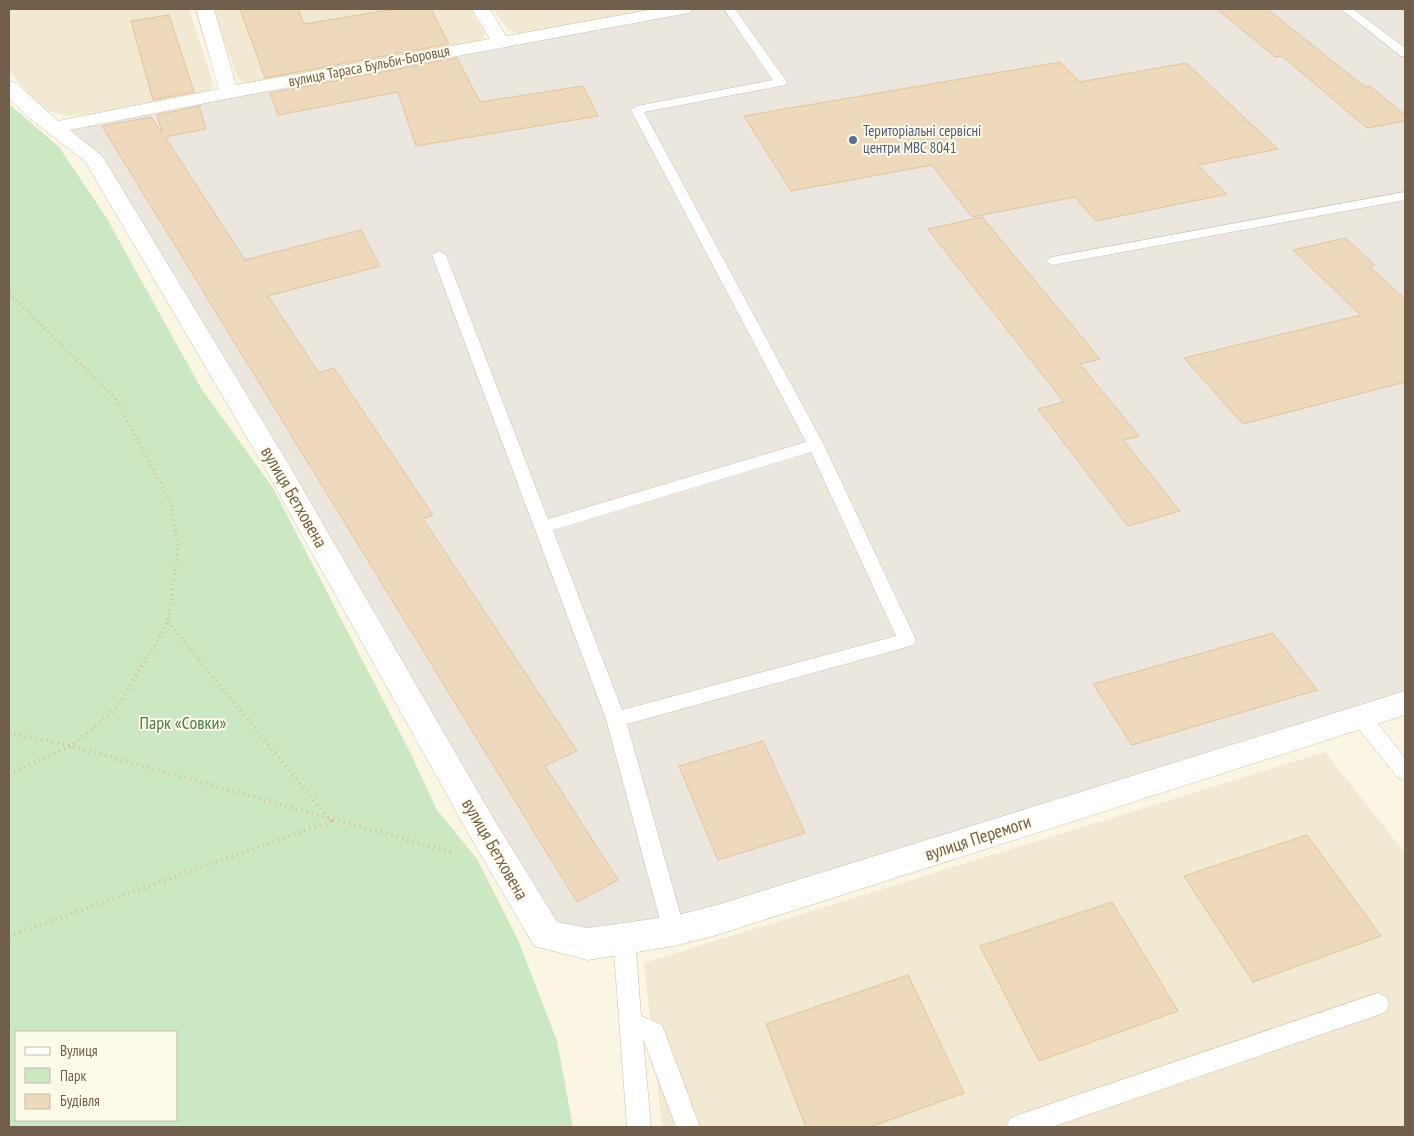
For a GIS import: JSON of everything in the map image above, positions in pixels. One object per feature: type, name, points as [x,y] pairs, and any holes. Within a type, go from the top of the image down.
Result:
[{"type":"street","points":[[205,9],[226,84],[231,92]]},
{"type":"street","points":[[482,9],[501,42]]},
{"type":"street","name":"вулиця Тараса Бульби-Боровця","points":[[56,127],[231,92],[683,9]]},
{"type":"street","name":"вулиця Бетховена","points":[[9,87],[36,114],[56,127],[93,157],[276,465],[481,826],[546,935]]},
{"type":"street","name":"вулиця Перемоги","points":[[546,935],[588,944],[674,931],[726,918],[1405,703]]},
{"type":"lane","points":[[616,719],[907,640],[816,445],[637,110],[781,82],[729,9]]},
{"type":"lane","points":[[1346,9],[1405,53]]},
{"type":"lane","points":[[1052,261],[1405,196]]},
{"type":"lane","points":[[439,255],[616,719],[674,931]]},
{"type":"lane","points":[[543,527],[816,445]]},
{"type":"lane","points":[[1361,717],[1405,772]]},
{"type":"lane","points":[[624,938],[639,1127]]},
{"type":"lane","points":[[1018,1127],[1378,1004]]},
{"type":"lane","points":[[631,1022],[654,1032],[688,1127]]},
{"type":"path","points":[[9,293],[114,398],[171,503],[178,549],[168,622],[117,708],[71,746],[9,774]]},
{"type":"path","points":[[168,622],[331,820]]},
{"type":"path","points":[[9,733],[71,746],[331,820],[459,854]]},
{"type":"path","points":[[9,936],[331,820]]},
{"type":"shaded area","points":[[9,9],[189,9],[213,83],[210,90],[202,93],[86,115],[67,116],[51,112],[38,105],[9,71]]},
{"type":"shaded area","points":[[213,9],[471,9],[485,34],[481,40],[469,44],[252,84],[243,83],[237,77]]},
{"type":"shaded area","points":[[493,9],[664,9],[529,33],[516,33],[507,29]]},
{"type":"shaded area","points":[[683,9],[1405,9],[1405,703],[717,920],[546,935],[93,157],[56,127]]},
{"type":"shaded area","points":[[1325,752],[1405,853],[1405,1127],[662,1127],[644,963]]},
{"type":"green space","name":"Парк «Совки»","points":[[9,104],[59,147],[106,217],[201,388],[273,488],[409,750],[437,810],[477,859],[519,942],[557,1041],[573,1127],[9,1127]]},
{"type":"building","points":[[240,9],[298,9],[304,24],[394,9],[431,9],[449,44],[265,78]]},
{"type":"building","points":[[1217,9],[1267,9],[1365,87],[1370,86],[1405,115],[1405,121],[1367,128],[1282,56],[1275,57]]},
{"type":"building","points":[[169,15],[194,92],[153,100],[131,21]]},
{"type":"building","points":[[457,58],[480,102],[583,86],[598,116],[416,146],[398,92],[278,115],[270,93]]},
{"type":"building","points":[[1060,62],[1080,82],[1186,63],[1278,149],[1198,165],[1227,194],[1096,221],[1075,197],[972,217],[932,165],[791,191],[744,116]]},
{"type":"building","points":[[199,106],[206,129],[165,137],[245,260],[361,230],[380,266],[268,296],[319,373],[334,368],[433,515],[423,519],[577,751],[545,766],[618,880],[577,902],[102,126],[151,117],[162,133],[157,115]]},
{"type":"building","points":[[982,217],[1100,359],[1080,364],[1139,436],[1123,440],[1180,511],[1128,526],[1038,409],[1064,402],[928,229]]},
{"type":"building","points":[[1345,238],[1375,265],[1369,266],[1405,299],[1405,382],[1243,424],[1184,358],[1361,315],[1293,250]]},
{"type":"building","points":[[1273,633],[1317,690],[1132,745],[1093,684]]},
{"type":"building","points":[[763,741],[805,833],[718,860],[679,766]]},
{"type":"building","points":[[1307,835],[1381,936],[1253,982],[1184,876]]},
{"type":"building","points":[[1112,902],[1178,1011],[1039,1061],[980,946]]},
{"type":"building","points":[[908,975],[964,1093],[870,1127],[806,1127],[766,1024]]},
{"type":"place","name":"Територіальні сервісні центри МВС 8041","points":[[853,140]]}]
